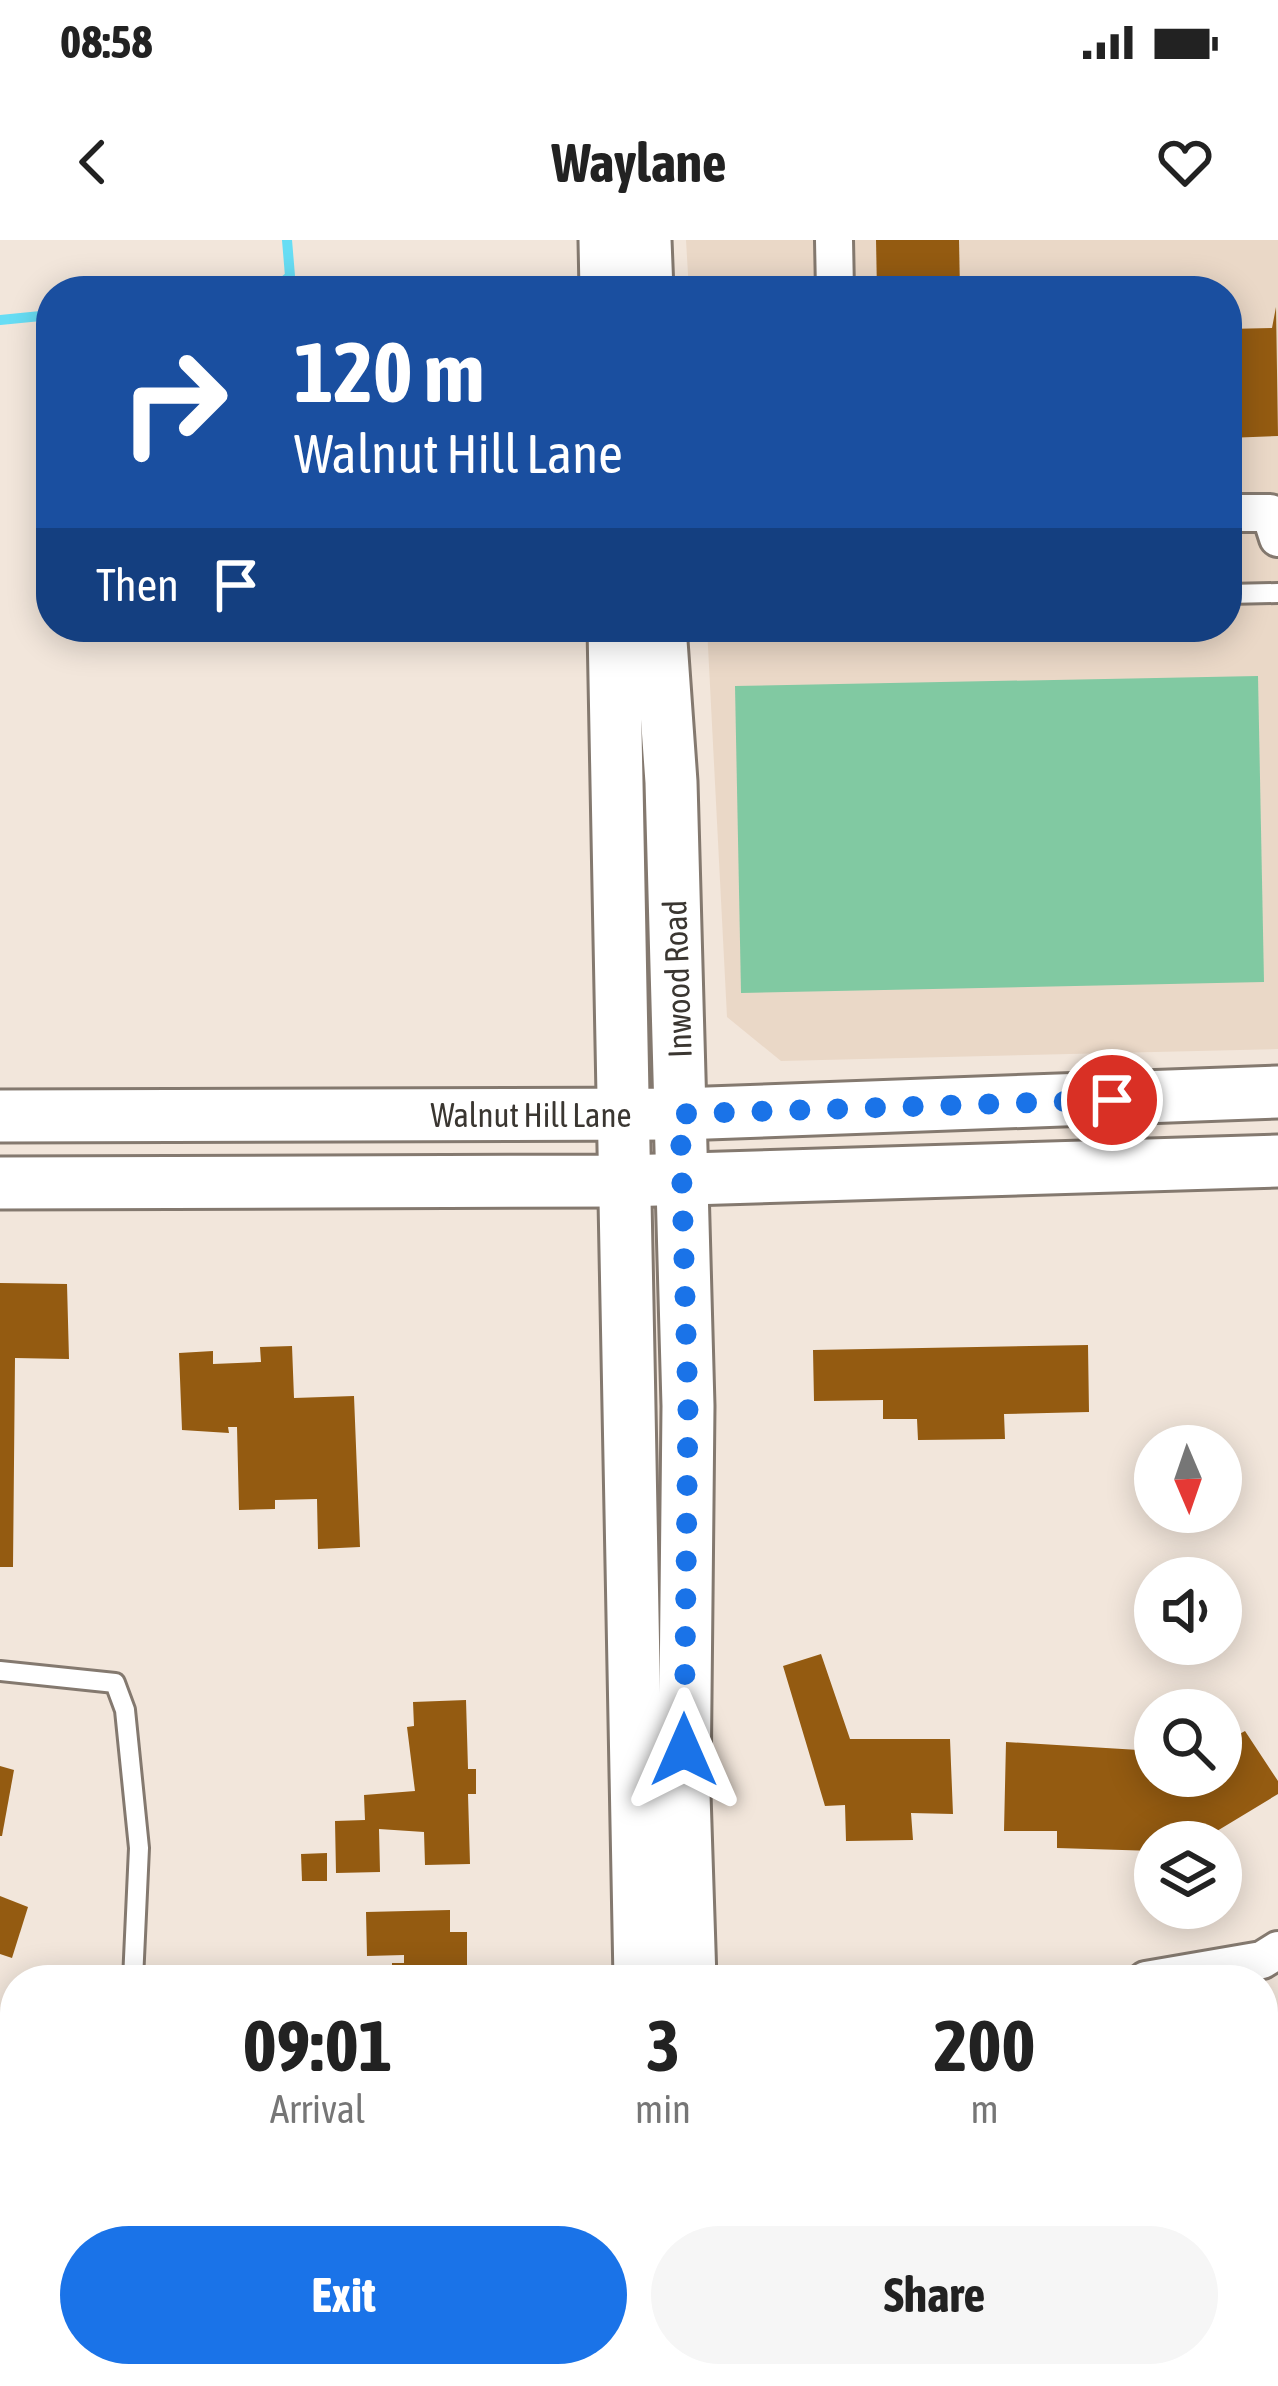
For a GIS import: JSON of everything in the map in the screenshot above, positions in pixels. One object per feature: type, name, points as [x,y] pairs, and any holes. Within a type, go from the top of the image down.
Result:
[{"type":"main road","points":[[605,240],[606,276]]},
{"type":"main road","points":[[645,240],[646,276]]},
{"type":"main road","name":"Inwood Road","points":[[614,642],[640,1965]]},
{"type":"main road","name":"Inwood Road","points":[[662,642],[671,782],[682,1179],[684,1794],[690,1965]]},
{"type":"main road","points":[[617,783],[671,782]]},
{"type":"main road","name":"Walnut Hill Lane","points":[[0,1117],[680,1114],[1278,1092]]},
{"type":"main road","name":"Walnut Hill Lane","points":[[0,1183],[624,1181],[1278,1161]]},
{"type":"main road","points":[[627,1483],[685,1481]]},
{"type":"street","points":[[834,240],[835,276]]},
{"type":"street","points":[[1242,513],[1270,512],[1278,538]]},
{"type":"street","points":[[1233,1965],[1262,1960],[1278,1950]]},
{"type":"lane","points":[[1242,594],[1278,593]]},
{"type":"lane","points":[[0,1671],[115,1683],[125,1711],[139,1849],[134,1965]]},
{"type":"shaded area","points":[[686,240],[1278,240],[1278,1049],[781,1061],[727,1017],[708,642],[1242,642],[1242,276],[688,276]]},
{"type":"green space","points":[[1258,676],[1264,982],[741,993],[735,686]]},
{"type":"building","points":[[876,240],[959,240],[960,276],[877,276]]},
{"type":"building","points":[[1276,307],[1278,436],[1242,437],[1242,329],[1272,328]]},
{"type":"building","points":[[0,1283],[67,1284],[69,1359],[15,1358],[13,1567],[0,1567]]},
{"type":"building","points":[[1088,1345],[1089,1412],[1004,1414],[1005,1439],[918,1440],[917,1419],[883,1419],[883,1400],[814,1401],[813,1350]]},
{"type":"building","points":[[292,1346],[294,1398],[354,1396],[360,1547],[318,1549],[317,1499],[275,1500],[275,1509],[239,1510],[237,1427],[228,1427],[229,1433],[182,1430],[179,1353],[213,1351],[213,1364],[261,1362],[260,1347]]},
{"type":"building","points":[[821,1654],[850,1739],[950,1739],[953,1814],[911,1813],[913,1840],[846,1841],[845,1805],[825,1806],[783,1666]]},
{"type":"building","points":[[466,1700],[468,1769],[476,1769],[476,1794],[468,1794],[470,1864],[425,1865],[424,1832],[379,1829],[380,1872],[336,1873],[335,1821],[365,1820],[364,1795],[415,1791],[407,1727],[414,1726],[413,1702]]},
{"type":"building","points":[[1242,1733],[1278,1781],[1278,1794],[1233,1821],[1134,1821],[1134,1850],[1057,1848],[1057,1831],[1004,1831],[1006,1742],[1134,1750],[1134,1797],[1242,1797]]},
{"type":"building","points":[[0,1766],[14,1770],[2,1836],[0,1836]]},
{"type":"building","points":[[327,1853],[327,1881],[302,1881],[301,1854]]},
{"type":"building","points":[[0,1896],[28,1907],[12,1958],[0,1954]]},
{"type":"building","points":[[450,1910],[450,1932],[467,1932],[467,1965],[392,1965],[404,1963],[404,1955],[367,1956],[366,1912]]},
{"type":"waterway","points":[[287,240],[290,276]]},
{"type":"waterway","points":[[0,320],[36,316]]},
{"type":"route","points":[[684,1750],[688,1406],[680,1114],[1112,1100]]}]
